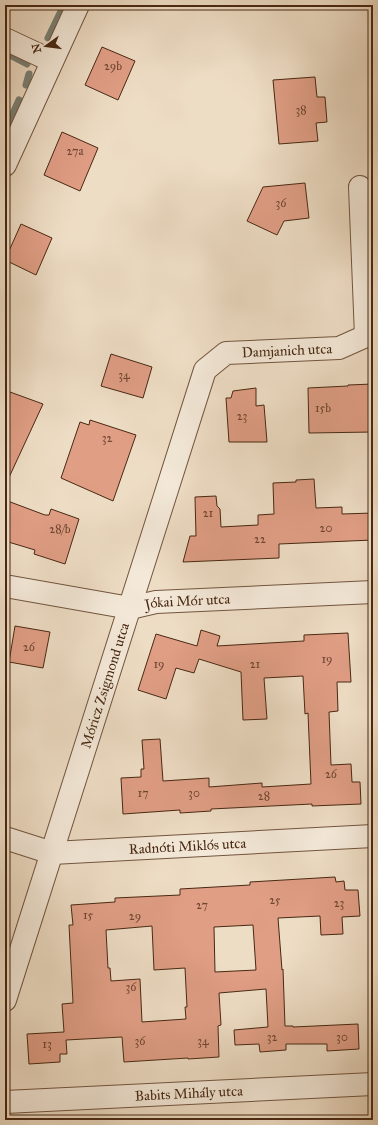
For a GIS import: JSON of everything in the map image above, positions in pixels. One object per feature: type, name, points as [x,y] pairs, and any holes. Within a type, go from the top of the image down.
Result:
[{"type":"street","points":[[5,165],[78,5]]},
{"type":"street","points":[[5,39],[52,61]]},
{"type":"street","points":[[360,187],[370,336]]},
{"type":"street","name":"Damjanich utca","points":[[205,370],[226,353],[338,348],[370,336]]},
{"type":"street","name":"Móricz Zsigmond utca","points":[[5,1000],[205,370]]},
{"type":"street","name":"Jókai Mór utca","points":[[5,586],[130,608],[156,602],[373,592]]},
{"type":"street","name":"Radnóti Miklós utca","points":[[5,838],[52,853],[373,836]]},
{"type":"street","name":"Babits Mihály utca","points":[[5,1102],[373,1084]]},
{"type":"building","points":[[102,47],[135,61],[118,100],[85,85]]},
{"type":"building","points":[[315,77],[317,97],[325,97],[327,122],[316,123],[318,141],[279,144],[273,80]]},
{"type":"building","points":[[62,132],[98,148],[80,191],[44,175]]},
{"type":"building","points":[[305,183],[309,218],[284,221],[277,235],[247,221],[263,187]]},
{"type":"building","points":[[21,224],[52,238],[36,275],[5,260]]},
{"type":"building","points":[[111,354],[152,367],[143,398],[101,386]]},
{"type":"building","points":[[373,384],[373,432],[309,433],[308,388]]},
{"type":"building","points":[[256,388],[256,406],[264,405],[267,442],[229,442],[226,398],[231,398],[233,391]]},
{"type":"building","points":[[10,392],[43,404],[5,486],[5,404]]},
{"type":"building","points":[[90,420],[136,435],[113,501],[61,478],[80,422],[89,425]]},
{"type":"building","points":[[314,479],[316,508],[342,507],[342,514],[373,513],[373,540],[279,544],[279,558],[183,562],[190,536],[196,536],[195,497],[216,496],[217,506],[220,509],[221,527],[258,525],[258,515],[274,514],[273,483],[296,482],[296,480]]},
{"type":"building","points":[[5,500],[45,515],[49,515],[51,509],[79,519],[65,564],[34,554],[35,550],[5,541]]},
{"type":"building","points":[[15,626],[50,632],[43,668],[9,662]]},
{"type":"building","points":[[201,630],[220,636],[217,646],[304,641],[304,635],[348,633],[351,682],[337,682],[338,711],[329,712],[331,765],[351,764],[352,782],[360,782],[361,804],[312,806],[312,804],[211,809],[211,811],[180,813],[180,810],[123,814],[121,778],[141,777],[141,769],[144,769],[142,740],[160,739],[163,781],[209,778],[209,787],[262,783],[262,787],[311,784],[308,713],[305,714],[303,676],[264,678],[267,719],[243,720],[241,672],[199,659],[194,673],[176,668],[166,699],[138,690],[156,634],[197,646]]},
{"type":"building","points":[[335,877],[336,882],[344,881],[345,890],[358,890],[360,916],[342,917],[343,934],[321,935],[320,916],[278,918],[282,970],[283,969],[285,1026],[293,1027],[358,1024],[359,1049],[327,1051],[327,1044],[286,1044],[286,1050],[260,1052],[259,1044],[235,1045],[234,1030],[268,1027],[266,989],[219,993],[221,1025],[218,1026],[219,1057],[124,1062],[122,1037],[66,1040],[67,1054],[60,1054],[60,1062],[29,1064],[27,1034],[64,1032],[62,1004],[73,1003],[69,925],[73,925],[71,905],[115,902],[115,898],[180,895],[180,889],[250,885],[250,882]],"holes":[[[253,925],[256,970],[215,972],[214,927]],[[152,926],[154,970],[185,968],[187,1007],[185,1007],[186,1019],[142,1022],[140,979],[111,981],[110,968],[108,968],[106,930]]]},
{"type":"waterway","points":[[48,38],[64,5]]},
{"type":"waterway","points":[[6,53],[27,64]]},
{"type":"waterway","points":[[26,85],[29,74]]},
{"type":"waterway","points":[[5,131],[19,100]]}]
